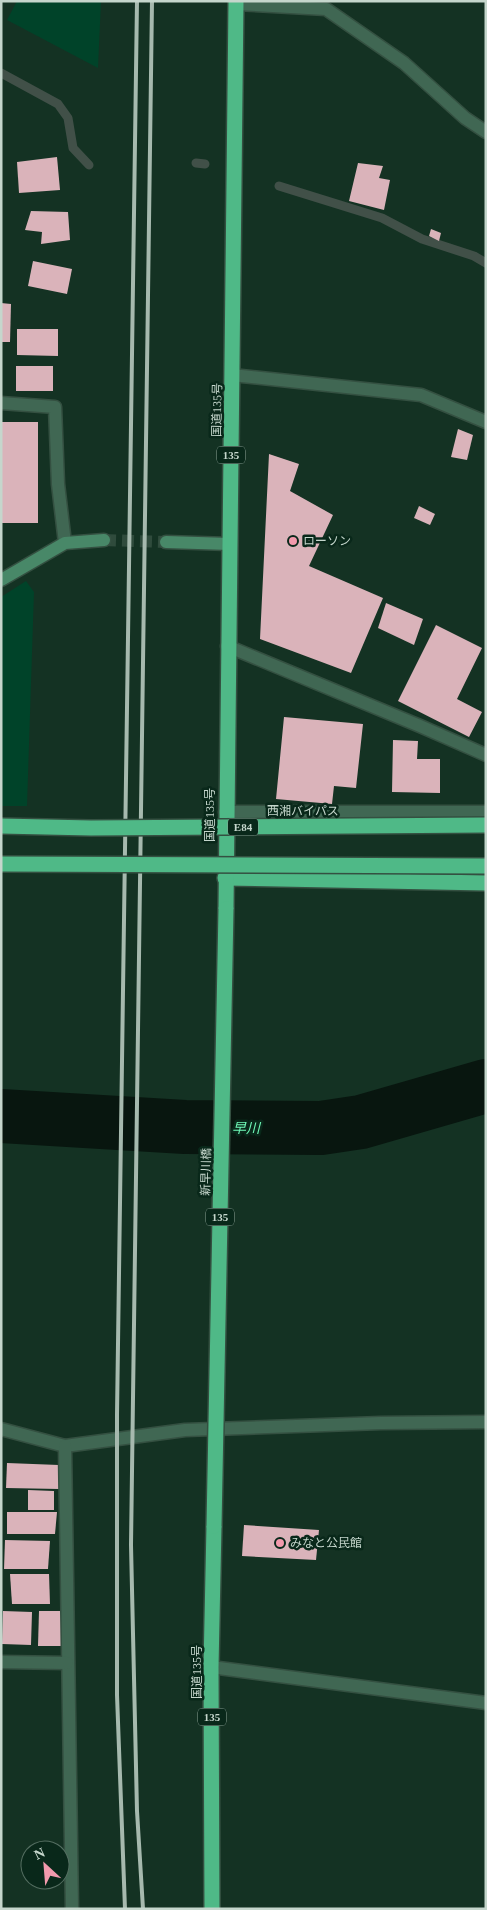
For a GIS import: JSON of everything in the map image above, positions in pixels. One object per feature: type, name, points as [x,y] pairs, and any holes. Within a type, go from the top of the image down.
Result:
[{"type":"highway","name":"国道135号","points":[[226,909],[225,812],[236,3]]},
{"type":"highway","name":"西湘バイパス","points":[[1,826],[100,828],[486,825]]},
{"type":"highway","points":[[1,864],[486,866]]},
{"type":"highway","points":[[225,878],[486,883]]},
{"type":"highway","name":"新早川橋","points":[[214,1526],[226,909]]},
{"type":"highway","name":"国道135号","points":[[212,1909],[211,1667],[214,1526]]},
{"type":"street","points":[[236,3],[326,10],[404,63],[464,118],[486,132]]},
{"type":"street","points":[[232,375],[421,395],[486,422]]},
{"type":"street","points":[[1,403],[55,407],[58,484],[65,543]]},
{"type":"street","points":[[1,580],[65,543],[104,540]]},
{"type":"street","points":[[166,542],[230,544]]},
{"type":"street","points":[[227,646],[486,755]]},
{"type":"street","points":[[225,812],[486,812]]},
{"type":"street","points":[[1,1429],[65,1446],[185,1430],[381,1423],[486,1422]]},
{"type":"street","points":[[65,1446],[72,1909]]},
{"type":"street","points":[[1,1662],[67,1663]]},
{"type":"street","points":[[211,1667],[486,1703]]},
{"type":"green space","points":[[17,1],[101,1],[98,68],[7,20]]},
{"type":"green space","points":[[26,581],[34,592],[27,806],[1,806],[1,597]]},
{"type":"building","points":[[57,157],[60,190],[19,193],[17,162]]},
{"type":"building","points":[[358,163],[383,166],[379,178],[390,180],[384,210],[349,201]]},
{"type":"building","points":[[31,211],[68,212],[70,240],[41,244],[42,232],[25,230]]},
{"type":"building","points":[[431,229],[441,233],[439,241],[429,236]]},
{"type":"building","points":[[33,261],[72,269],[67,294],[28,286]]},
{"type":"building","points":[[1,303],[11,304],[10,342],[1,342]]},
{"type":"building","points":[[17,329],[58,329],[58,356],[17,355]]},
{"type":"building","points":[[16,366],[53,366],[53,391],[16,391]]},
{"type":"building","points":[[1,422],[38,422],[38,523],[1,523]]},
{"type":"building","points":[[458,429],[473,435],[467,460],[451,457]]},
{"type":"building","name":"ローソン","points":[[269,454],[299,464],[290,491],[333,515],[309,566],[383,598],[351,673],[260,639]]},
{"type":"building","points":[[419,506],[435,514],[430,525],[414,518]]},
{"type":"building","points":[[386,603],[423,619],[414,645],[378,628]]},
{"type":"building","points":[[436,625],[482,648],[457,699],[482,712],[469,737],[398,701]]},
{"type":"building","points":[[284,717],[363,724],[356,788],[334,786],[332,804],[276,799]]},
{"type":"building","points":[[393,740],[418,741],[417,759],[440,759],[440,793],[392,792]]},
{"type":"building","points":[[7,1463],[59,1465],[59,1489],[6,1488]]},
{"type":"building","points":[[28,1490],[54,1491],[54,1510],[28,1510]]},
{"type":"building","points":[[7,1512],[57,1512],[55,1534],[7,1534]]},
{"type":"building","name":"みなと公民館","points":[[244,1525],[319,1530],[316,1560],[242,1556]]},
{"type":"building","points":[[5,1540],[50,1541],[48,1569],[4,1569]]},
{"type":"building","points":[[10,1574],[49,1574],[50,1604],[12,1604]]},
{"type":"building","points":[[3,1611],[32,1612],[31,1645],[2,1644]]},
{"type":"building","points":[[39,1611],[65,1611],[63,1646],[38,1646]]},
{"type":"waterway","points":[[1,73],[58,104],[68,118],[73,148],[89,165]]},
{"type":"waterway","points":[[196,163],[205,164]]},
{"type":"waterway","points":[[279,186],[382,218],[422,239],[474,256],[486,263]]},
{"type":"waterway","name":"早川","points":[[1,1116],[185,1127],[321,1128],[361,1122],[486,1086]]},
{"type":"tunnel","points":[[104,540],[166,542]]},
{"type":"railway","points":[[125,1909],[117,1695],[117,1415],[137,1]]},
{"type":"railway","points":[[143,1909],[137,1811],[131,1545],[152,1]]},
{"type":"place","name":"ローソン","points":[[293,541]]},
{"type":"place","name":"みなと公民館","points":[[280,1543]]}]
